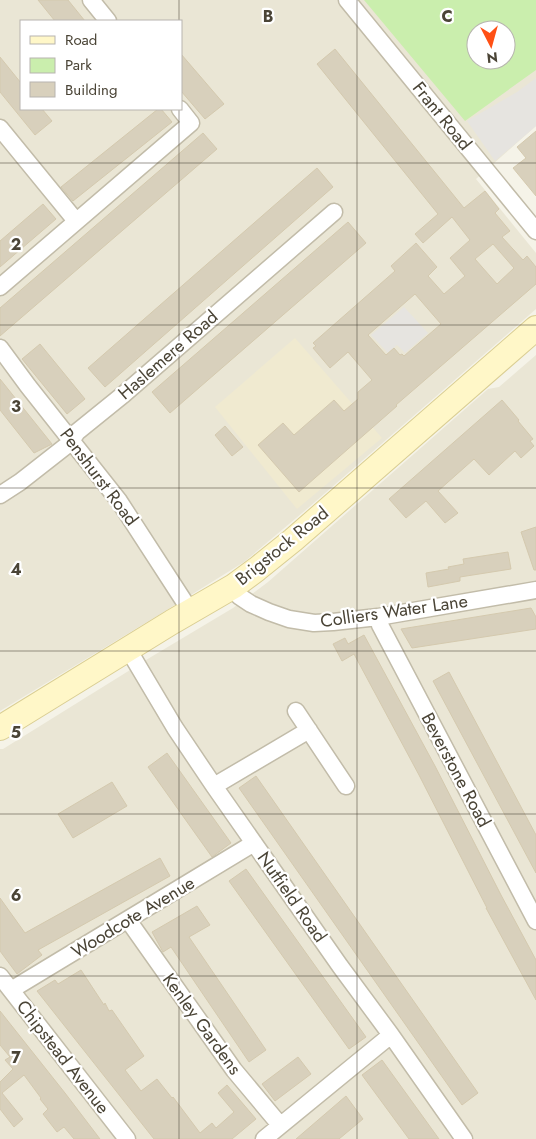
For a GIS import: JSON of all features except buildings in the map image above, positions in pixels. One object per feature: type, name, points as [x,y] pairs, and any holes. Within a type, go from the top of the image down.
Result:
[{"type":"main road","name":"Brigstock Road","points":[[0,728],[234,586],[257,569],[293,540],[536,328]]},
{"type":"street","points":[[91,0],[107,20]]},
{"type":"street","name":"Frant Road","points":[[347,0],[536,231]]},
{"type":"street","points":[[0,287],[191,122],[181,110]]},
{"type":"street","points":[[0,128],[76,221]]},
{"type":"street","name":"Haslemere Road","points":[[0,495],[44,464],[72,441],[77,432],[124,394],[334,212]]},
{"type":"street","name":"Penshurst Road","points":[[0,348],[119,501],[191,612]]},
{"type":"street","name":"Colliers Water Lane","points":[[234,586],[238,596],[269,612],[289,619],[314,623],[378,617],[536,590]]},
{"type":"street","name":"Beverstone Road","points":[[378,617],[380,625],[416,695],[536,921]]},
{"type":"street","name":"Nutfield Road","points":[[128,650],[175,728],[214,786],[464,1139]]},
{"type":"street","points":[[296,711],[346,786]]},
{"type":"street","points":[[214,786],[309,730]]},
{"type":"street","name":"Woodcote Avenue","points":[[11,990],[254,842]]},
{"type":"street","name":"Kenley Gardens","points":[[128,920],[234,1070],[280,1125]]},
{"type":"street","name":"Chipstead Avenue","points":[[0,976],[126,1139]]},
{"type":"street","points":[[264,1139],[391,1035]]},
{"type":"shaded area","points":[[0,0],[536,0],[536,126],[476,179],[536,253],[536,309],[244,562],[0,711]]},
{"type":"shaded area","points":[[536,78],[536,126],[495,161],[467,121],[517,92]]},
{"type":"shaded area","points":[[404,307],[428,333],[405,353],[397,345],[388,353],[371,335]]},
{"type":"shaded area","points":[[295,338],[382,438],[297,509],[215,407]]},
{"type":"shaded area","points":[[536,355],[536,1139],[0,1139],[0,749],[3,749],[233,608],[268,582],[488,389],[499,387]]},
{"type":"green space","points":[[364,0],[536,0],[536,70],[465,121]]}]
